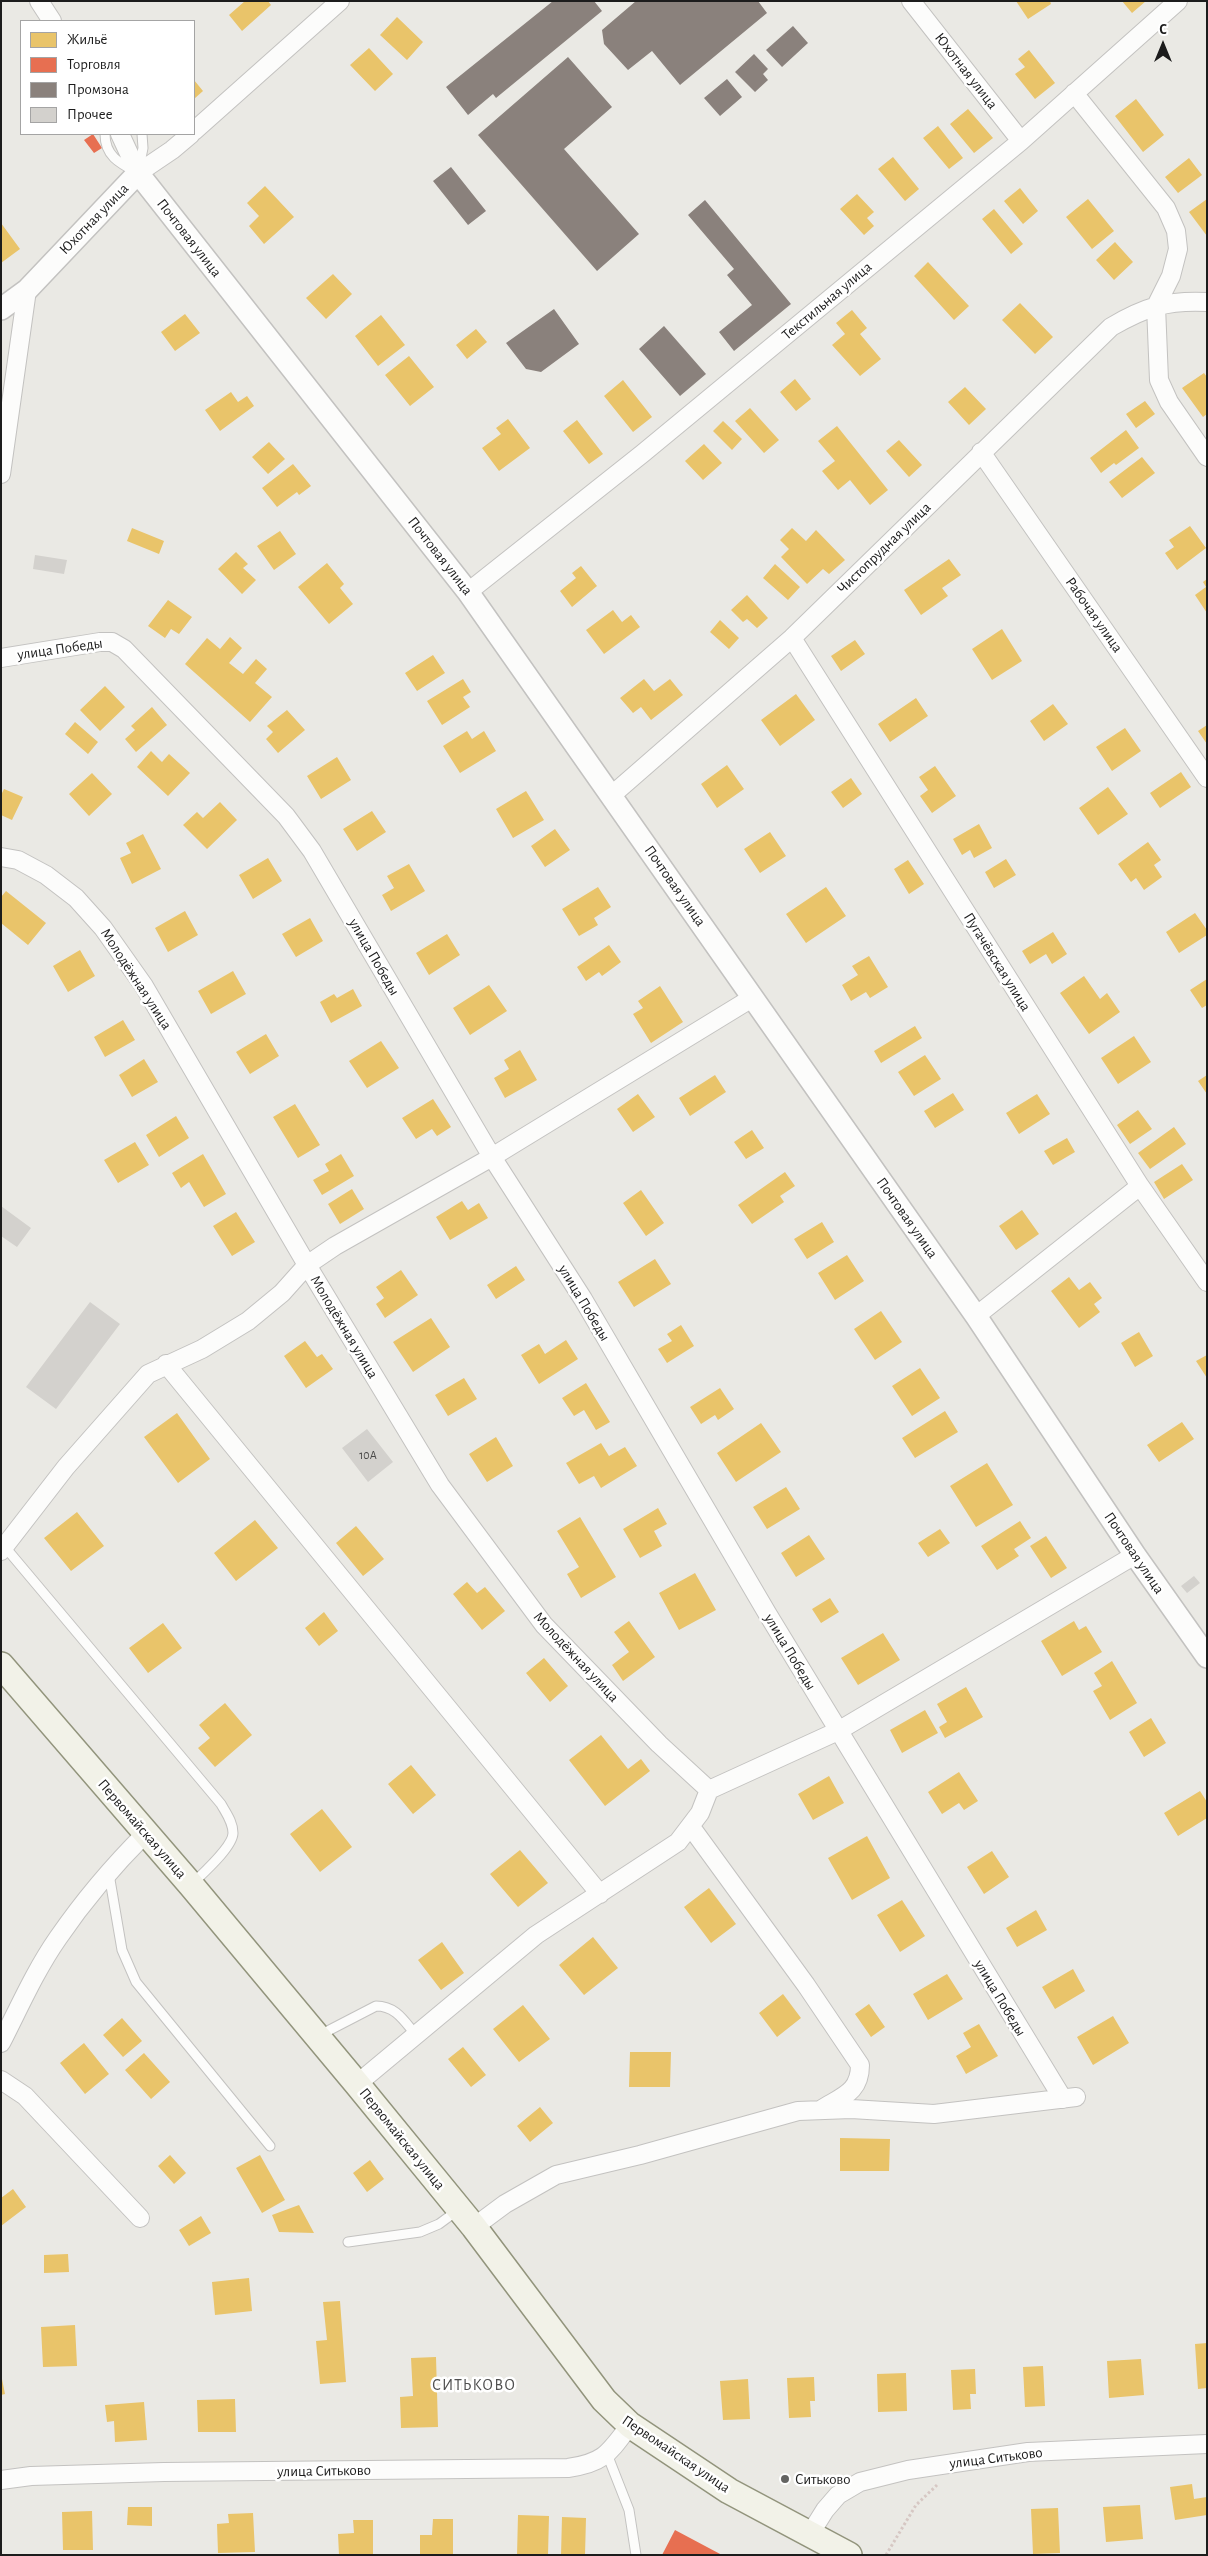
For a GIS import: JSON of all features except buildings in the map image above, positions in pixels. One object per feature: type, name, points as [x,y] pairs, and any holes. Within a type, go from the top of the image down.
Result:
[{"type":"main road","name":"Первомайская улица","points":[[1,1665],[191,1885],[357,2084],[466,2218],[594,2387],[630,2425],[729,2490],[849,2555]]},
{"type":"street","points":[[39,1],[51,20]]},
{"type":"street","points":[[195,130],[340,1]]},
{"type":"street","name":"Юхотная улица","points":[[911,1],[1021,141]]},
{"type":"street","name":"Текстильная улица","points":[[468,592],[642,454],[1021,141],[1178,1]]},
{"type":"street","points":[[1074,94],[1166,208],[1176,231],[1178,249],[1172,276],[1156,306],[1159,380],[1169,402],[1207,457]]},
{"type":"street","name":"Почтовая улица","points":[[120,135],[138,173],[468,592],[976,1316],[1135,1555],[1207,1657]]},
{"type":"street","name":"Юхотная улица","points":[[1,309],[26,290],[138,173],[172,150],[190,135]]},
{"type":"street","points":[[1,474],[26,290]]},
{"type":"street","name":"Чистопрудная улица","points":[[612,795],[792,638],[1111,327],[1138,311],[1156,306],[1189,301],[1207,302]]},
{"type":"street","name":"Рабочая улица","points":[[982,452],[1207,778]]},
{"type":"street","name":"Пугачёвская улица","points":[[792,638],[1140,1186],[1207,1282]]},
{"type":"street","name":"улица Победы","points":[[1,658],[100,642],[112,642],[124,649],[286,816],[312,851],[492,1157],[583,1299],[838,1731],[1069,2098],[934,2114],[822,2109]]},
{"type":"street","name":"Молодёжная улица","points":[[1,857],[18,860],[46,875],[76,898],[103,928],[144,986],[307,1266],[440,1486],[544,1625],[659,1744],[709,1790]]},
{"type":"street","points":[[3,1549],[72,1460],[148,1374],[166,1364],[202,1349],[248,1321],[282,1293],[307,1266],[335,1246],[492,1157],[752,998]]},
{"type":"street","points":[[976,1316],[1140,1186]]},
{"type":"street","points":[[166,1364],[600,1894]]},
{"type":"street","points":[[357,2084],[536,1935],[678,1842],[691,1827],[709,1790],[838,1731],[1135,1555]]},
{"type":"street","points":[[466,2218],[511,2200],[556,2175],[640,2155],[757,2121],[798,2111],[822,2109],[847,2094],[858,2084],[860,2065],[806,1985],[691,1827]]},
{"type":"street","points":[[1,2042],[57,1939],[108,1871],[146,1833]]},
{"type":"street","points":[[1,2080],[25,2096],[140,2218]]},
{"type":"street","name":"улица Ситьково","points":[[1,2480],[31,2476],[145,2473],[568,2468],[589,2465],[607,2454],[630,2425]]},
{"type":"street","name":"улица Ситьково","points":[[810,2534],[825,2510],[838,2495],[860,2482],[908,2470],[1028,2452],[1207,2444]]},
{"type":"lane","points":[[105,135],[105,146],[118,163],[138,173],[143,148],[142,135]]},
{"type":"lane","points":[[3,1549],[221,1804],[230,1820],[233,1834],[229,1844],[191,1885]]},
{"type":"lane","points":[[108,1871],[122,1950],[136,1982],[270,2146]]},
{"type":"lane","points":[[317,2036],[376,2006],[385,2006],[397,2012],[416,2035]]},
{"type":"lane","points":[[348,2242],[420,2232],[439,2224],[466,2218]]},
{"type":"lane","points":[[607,2454],[629,2510],[636,2555]]},
{"type":"path","points":[[886,2555],[916,2506],[944,2480]]},
{"type":"place","name":"Ситьково","points":[[785,2479]]},
{"type":"district","name":"СИТЬКОВО","points":[[474,2385]]}]
